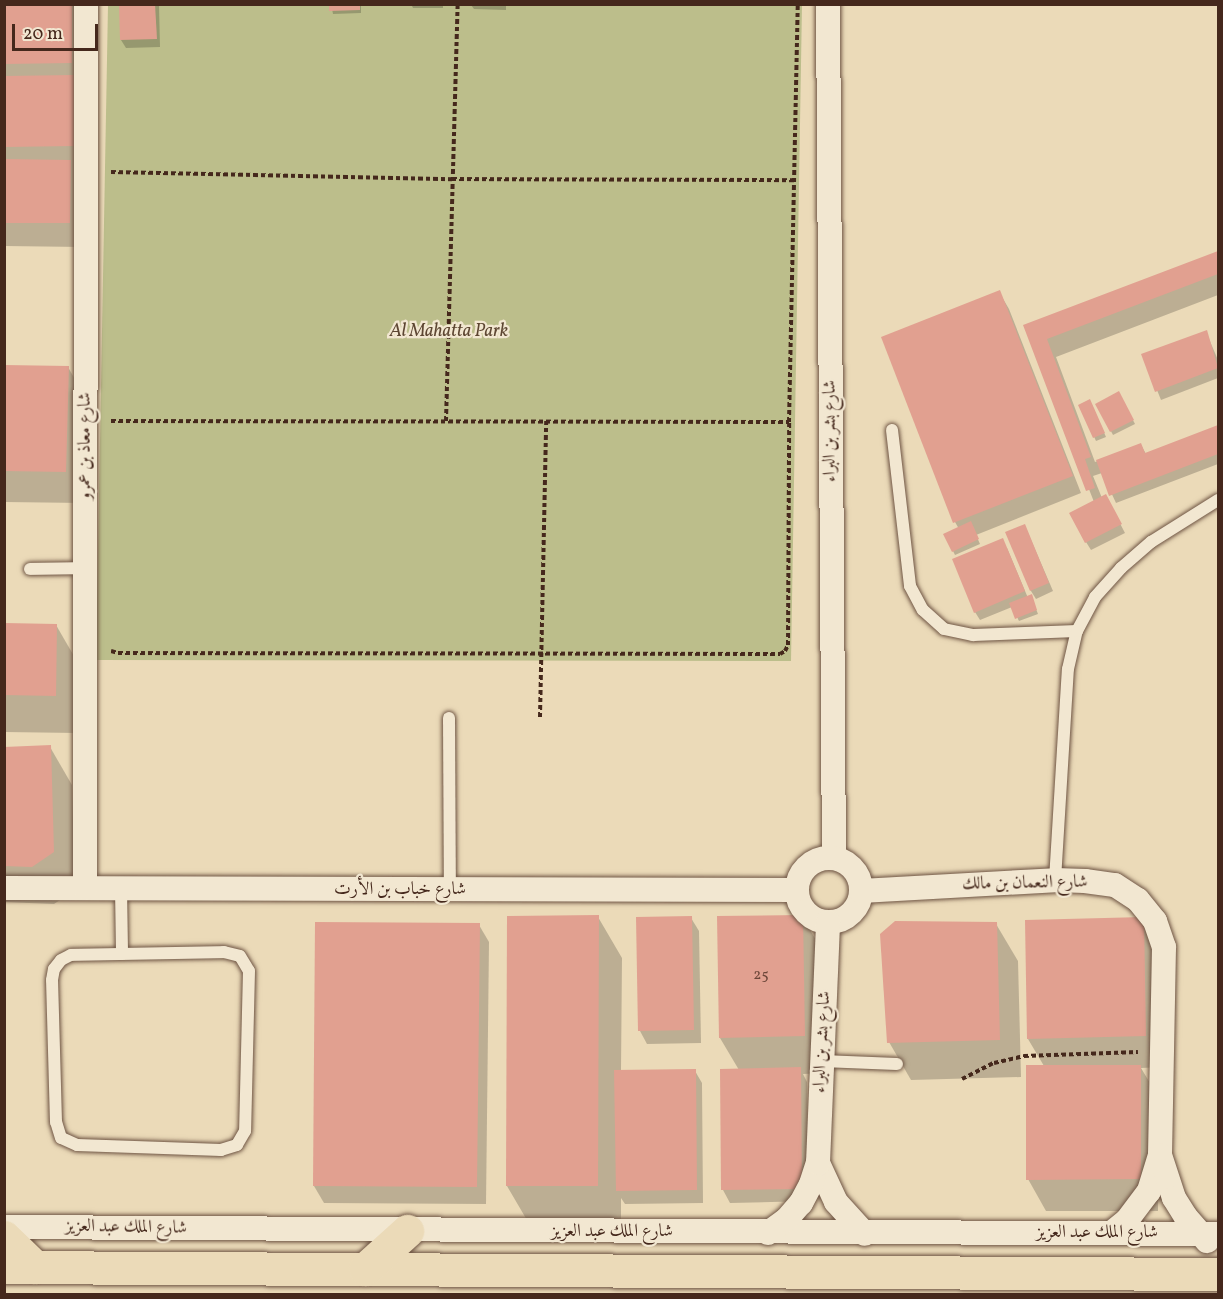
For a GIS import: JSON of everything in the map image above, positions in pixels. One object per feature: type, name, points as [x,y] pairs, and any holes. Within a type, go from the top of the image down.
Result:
[{"type":"highway","points":[[364,1269],[406,1231]]},
{"type":"highway","points":[[4,1237],[20,1267]]},
{"type":"highway","name":"شارع الملك عبد العزيز","points":[[20,1267],[1218,1274]]},
{"type":"street","name":"شارع معاذ بن عمرو","points":[[85,888],[86,4]]},
{"type":"street","name":"شارع بشر بن البراء","points":[[828,4],[834,858]]},
{"type":"street","points":[[822,858],[834,858],[845,861],[854,869],[860,879],[861,891],[854,910],[847,916],[828,922],[816,920],[806,913],[799,903],[796,890],[798,879],[812,862],[822,858]]},
{"type":"street","name":"شارع النعمان بن مالك","points":[[861,891],[1055,880],[1114,885],[1138,900],[1155,921],[1164,947],[1160,1155],[1149,1191],[1126,1221],[1111,1233]]},
{"type":"street","name":"شارع خباب بن الأرت","points":[[4,888],[796,890]]},
{"type":"street","name":"شارع بشر بن البراء","points":[[768,1233],[786,1220],[801,1203],[818,1163],[828,922]]},
{"type":"street","name":"شارع النعمان بن مالك","points":[[1160,1155],[1174,1198],[1209,1234],[1218,1250]]},
{"type":"street","name":"شارع بشر بن البراء","points":[[818,1163],[836,1202],[865,1234]]},
{"type":"street","name":"شارع الملك عبد العزيز","points":[[4,1227],[865,1234],[1209,1234]]},
{"type":"lane","points":[[892,430],[910,586],[923,610],[944,629],[973,635],[1077,632]]},
{"type":"lane","points":[[1055,880],[1068,669],[1077,632],[1095,597],[1121,568],[1151,542],[1218,500]]},
{"type":"lane","points":[[30,568],[86,568]]},
{"type":"lane","points":[[449,718],[450,890]]},
{"type":"lane","points":[[121,888],[122,954]]},
{"type":"lane","points":[[224,952],[240,956],[245,963],[249,971],[245,1131],[237,1145],[221,1150],[98,1146],[69,1144],[61,1138],[56,1122],[52,980],[54,969],[61,960],[71,955],[122,954],[224,952]]},
{"type":"lane","points":[[822,1061],[897,1064]]},
{"type":"path","points":[[446,421],[458,4]]},
{"type":"path","points":[[118,653],[780,654],[785,651],[788,645],[789,422],[798,4]]},
{"type":"path","points":[[110,172],[452,179],[795,180]]},
{"type":"path","points":[[107,421],[789,422]]},
{"type":"path","points":[[540,717],[546,421]]},
{"type":"path","points":[[962,1079],[994,1063],[1024,1056],[1162,1051]]},
{"type":"green space","name":"Al Mahatta Park","points":[[108,5],[802,5],[791,661],[96,660]]},
{"type":"green space","points":[[40,1293],[224,1294],[40,1294]]},
{"type":"building","points":[[4,4],[72,4],[72,63],[4,64]]},
{"type":"building","points":[[119,4],[155,4],[157,39],[120,40]]},
{"type":"building","points":[[329,4],[360,4],[360,10],[329,11]]},
{"type":"building","points":[[74,75],[74,146],[5,147],[5,76]]},
{"type":"building","points":[[4,159],[71,160],[70,223],[4,223]]},
{"type":"building","points":[[1218,251],[1218,274],[1047,339],[1091,457],[1085,459],[1095,488],[1086,491],[1023,325]]},
{"type":"building","points":[[1000,290],[1073,476],[953,523],[881,337]]},
{"type":"building","points":[[1207,330],[1218,368],[1155,392],[1141,354]]},
{"type":"building","points":[[4,365],[69,366],[66,472],[4,471]]},
{"type":"building","points":[[1119,391],[1134,420],[1110,432],[1095,404]]},
{"type":"building","points":[[1090,399],[1105,433],[1093,438],[1078,405]]},
{"type":"building","points":[[1218,425],[1218,454],[1109,496],[1096,460],[1141,443],[1145,453]]},
{"type":"building","points":[[1106,494],[1122,524],[1085,543],[1069,513]]},
{"type":"building","points":[[971,521],[979,539],[952,552],[943,534]]},
{"type":"building","points":[[1025,524],[1049,583],[1030,591],[1005,532]]},
{"type":"building","points":[[1003,538],[1025,591],[974,613],[952,559]]},
{"type":"building","points":[[1032,594],[1037,610],[1015,619],[1009,603]]},
{"type":"building","points":[[4,623],[57,624],[56,696],[4,695]]},
{"type":"building","points":[[51,745],[54,852],[32,867],[4,866],[4,747]]},
{"type":"building","points":[[599,915],[598,1186],[506,1186],[507,916]]},
{"type":"building","points":[[803,915],[805,1036],[719,1038],[717,916]]},
{"type":"building","points":[[692,916],[694,1030],[638,1031],[636,917]]},
{"type":"building","points":[[1144,917],[1146,1036],[1027,1039],[1025,920]]},
{"type":"building","points":[[895,921],[997,922],[1000,1040],[887,1043],[880,934]]},
{"type":"building","points":[[315,922],[480,923],[477,1187],[313,1186]]},
{"type":"building","points":[[1026,1065],[1141,1065],[1141,1179],[1026,1180]]},
{"type":"building","points":[[801,1067],[802,1189],[721,1190],[720,1069]]},
{"type":"building","points":[[696,1069],[697,1190],[616,1191],[614,1070]]}]
